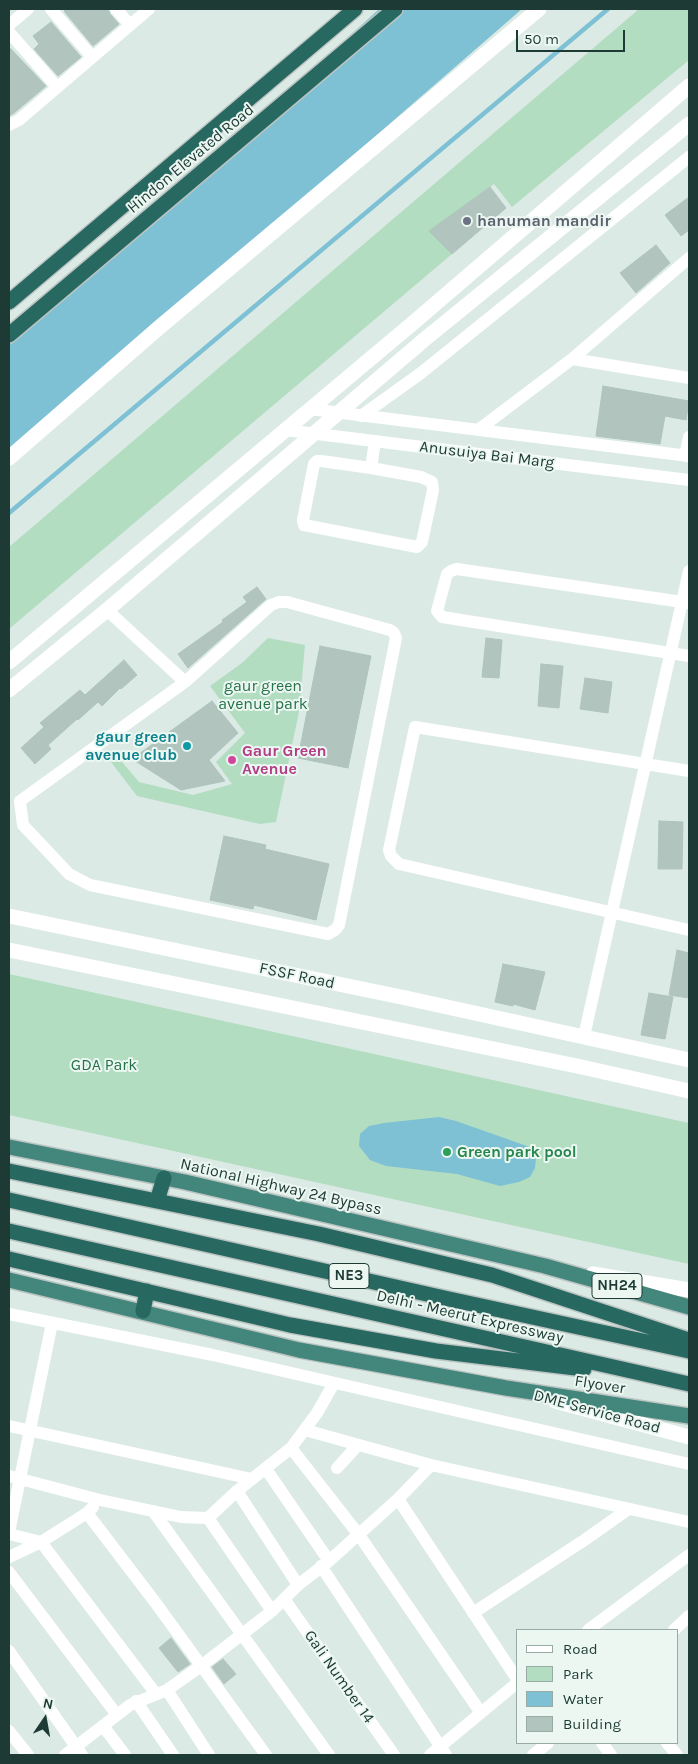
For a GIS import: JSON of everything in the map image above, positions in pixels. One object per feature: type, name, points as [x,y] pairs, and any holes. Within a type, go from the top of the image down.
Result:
[{"type":"highway","name":"Hindon Elevated Road","points":[[9,302],[355,9]]},
{"type":"highway","name":"Hindon Elevated Road","points":[[9,335],[395,9]]},
{"type":"highway","name":"National Highway 24 Bypass","points":[[9,1147],[164,1178],[545,1266]]},
{"type":"highway","points":[[9,1171],[319,1234],[492,1275],[689,1340]]},
{"type":"highway","points":[[157,1201],[164,1178]]},
{"type":"highway","name":"Delhi - Meerut Expressway","points":[[9,1200],[689,1351]]},
{"type":"highway","name":"Delhi - Meerut Expressway","points":[[9,1231],[689,1384]]},
{"type":"highway","points":[[9,1259],[290,1325],[436,1351],[668,1379]]},
{"type":"highway","name":"NH24","points":[[545,1266],[689,1307]]},
{"type":"highway","name":"Flyover","points":[[9,1280],[299,1350],[506,1388],[689,1416]]},
{"type":"highway","points":[[143,1311],[147,1291]]},
{"type":"street","points":[[9,25],[28,9]]},
{"type":"street","points":[[51,9],[92,57]]},
{"type":"street","points":[[116,9],[130,25]]},
{"type":"street","points":[[9,125],[19,120],[149,9]]},
{"type":"street","points":[[9,458],[162,325],[539,9]]},
{"type":"street","points":[[9,32],[57,87]]},
{"type":"street","points":[[9,662],[310,410],[689,86]]},
{"type":"street","points":[[9,690],[107,610],[425,339],[689,124]]},
{"type":"street","points":[[361,416],[429,367],[689,157]]},
{"type":"street","points":[[478,430],[572,359],[689,258]]},
{"type":"street","points":[[572,359],[689,378]]},
{"type":"street","name":"Anusuiya Bai Marg","points":[[310,410],[687,456]]},
{"type":"street","name":"Anusuiya Bai Marg","points":[[285,430],[689,480]]},
{"type":"street","points":[[687,456],[689,437]]},
{"type":"street","points":[[371,468],[375,441]]},
{"type":"street","points":[[317,461],[371,468],[421,477],[432,482],[422,542],[418,547],[304,525],[303,520],[314,464],[317,461]]},
{"type":"street","points":[[686,602],[457,569],[447,574],[437,611],[442,617],[689,656]]},
{"type":"street","points":[[584,1036],[671,652],[686,602],[689,571]]},
{"type":"street","points":[[279,602],[287,602],[390,630],[394,634],[395,643],[370,770],[339,925],[335,930],[328,934],[90,885],[69,874],[23,825],[20,801],[184,682],[271,605],[279,602]]},
{"type":"street","points":[[107,610],[184,682]]},
{"type":"street","points":[[689,771],[415,726],[390,850],[391,856],[400,864],[689,930]]},
{"type":"street","name":"FSSF Road","points":[[9,916],[584,1036],[689,1060]]},
{"type":"street","points":[[9,950],[577,1066],[689,1092]]},
{"type":"street","points":[[545,1266],[689,1290]]},
{"type":"street","points":[[9,1314],[213,1355],[689,1464]]},
{"type":"street","points":[[52,1323],[30,1432],[14,1477],[9,1533],[41,1542],[209,1755]]},
{"type":"street","points":[[14,1477],[100,1500],[181,1517],[208,1518],[237,1491],[291,1448],[317,1412],[334,1383]]},
{"type":"street","name":"DME Service Road","points":[[506,1388],[689,1437]]},
{"type":"street","points":[[9,1426],[252,1479]]},
{"type":"street","points":[[305,1430],[432,1465],[627,1510],[689,1522]]},
{"type":"street","points":[[337,1468],[358,1445]]},
{"type":"street","points":[[291,1448],[359,1535],[481,1713]]},
{"type":"street","points":[[65,1755],[79,1751],[103,1726],[136,1701],[161,1692],[202,1666],[272,1611],[298,1585],[359,1535],[432,1465]]},
{"type":"street","points":[[266,1469],[444,1751]]},
{"type":"street","points":[[237,1491],[298,1585]]},
{"type":"street","points":[[398,1499],[516,1677]]},
{"type":"street","points":[[9,1557],[41,1542],[87,1513],[100,1500]]},
{"type":"street","points":[[473,1612],[586,1539],[627,1510]]},
{"type":"street","points":[[153,1511],[329,1755]]},
{"type":"street","points":[[87,1513],[266,1755]]},
{"type":"street","points":[[208,1518],[272,1611]]},
{"type":"street","points":[[589,1629],[689,1554]]},
{"type":"street","points":[[9,1572],[117,1715]]},
{"type":"street","name":"Gali Number 14","points":[[284,1599],[394,1755]]},
{"type":"street","points":[[675,1629],[689,1616]]},
{"type":"street","points":[[9,1651],[79,1751]]},
{"type":"street","points":[[430,1755],[444,1751],[481,1713],[516,1685]]},
{"type":"street","points":[[136,1701],[173,1755]]},
{"type":"street","points":[[103,1726],[126,1755]]},
{"type":"street","points":[[9,1731],[28,1755]]},
{"type":"street","points":[[603,1744],[611,1755]]},
{"type":"street","points":[[668,1744],[677,1755]]},
{"type":"green space","points":[[639,9],[689,9],[689,60],[512,207],[494,184],[430,231],[452,254],[9,629],[9,547]]},
{"type":"green space","name":"gaur green avenue park","points":[[268,638],[305,645],[299,712],[276,822],[260,824],[137,796],[111,762],[117,756],[139,782],[193,795],[232,784],[216,762],[245,733],[210,686],[242,663]]},
{"type":"green space","name":"GDA Park","points":[[9,974],[689,1123],[689,1264],[9,1115]]},
{"type":"water","points":[[379,9],[522,9],[9,454],[9,324],[344,41]]},
{"type":"water","name":"Green park pool","points":[[439,1117],[456,1121],[527,1146],[536,1158],[535,1168],[530,1177],[519,1182],[500,1186],[457,1174],[386,1166],[370,1160],[359,1146],[360,1134],[369,1126]]},
{"type":"building","points":[[67,9],[108,9],[119,24],[93,46],[64,11]]},
{"type":"building","points":[[51,22],[81,57],[58,76],[34,49],[39,44],[33,36]]},
{"type":"building","points":[[9,47],[46,86],[9,116]]},
{"type":"building","name":"hanuman mandir","points":[[490,187],[506,208],[452,254],[429,231]]},
{"type":"building","points":[[689,197],[689,230],[681,236],[665,215]]},
{"type":"building","points":[[656,245],[670,263],[636,293],[620,273]]},
{"type":"building","points":[[603,386],[689,401],[686,420],[665,416],[660,444],[596,436]]},
{"type":"building","points":[[257,587],[266,599],[188,668],[178,654],[223,622],[222,620],[247,602],[243,597]]},
{"type":"building","points":[[486,638],[502,640],[499,678],[482,677]]},
{"type":"building","points":[[320,646],[371,656],[348,768],[298,758]]},
{"type":"building","points":[[124,660],[137,675],[120,688],[102,706],[98,702],[77,719],[48,745],[51,749],[35,764],[21,748],[44,727],[40,723],[80,690],[85,695]]},
{"type":"building","points":[[541,664],[563,666],[559,708],[538,706]]},
{"type":"building","points":[[585,678],[612,682],[608,713],[580,709]]},
{"type":"building","name":"gaur green avenue club","points":[[212,701],[238,733],[209,760],[225,781],[181,790],[132,759]]},
{"type":"building","points":[[659,821],[683,822],[682,869],[658,869]]},
{"type":"building","points":[[224,836],[266,845],[265,849],[329,864],[316,920],[254,905],[253,909],[210,900]]},
{"type":"building","points":[[677,950],[689,953],[689,998],[669,995]]},
{"type":"building","points":[[503,964],[545,972],[535,1010],[513,1004],[513,1006],[495,1002]]},
{"type":"building","points":[[649,993],[673,997],[665,1039],[641,1035]]},
{"type":"building","points":[[171,1638],[190,1664],[178,1672],[159,1648]]},
{"type":"building","points":[[223,1659],[236,1674],[224,1684],[212,1667]]},
{"type":"waterway","points":[[9,513],[608,9]]},
{"type":"place","name":"hanuman mandir","points":[[467,221]]},
{"type":"place","name":"gaur green avenue club","points":[[187,746]]},
{"type":"place","name":"Gaur Green Avenue","points":[[232,760]]},
{"type":"place","name":"Green park pool","points":[[447,1152]]}]
